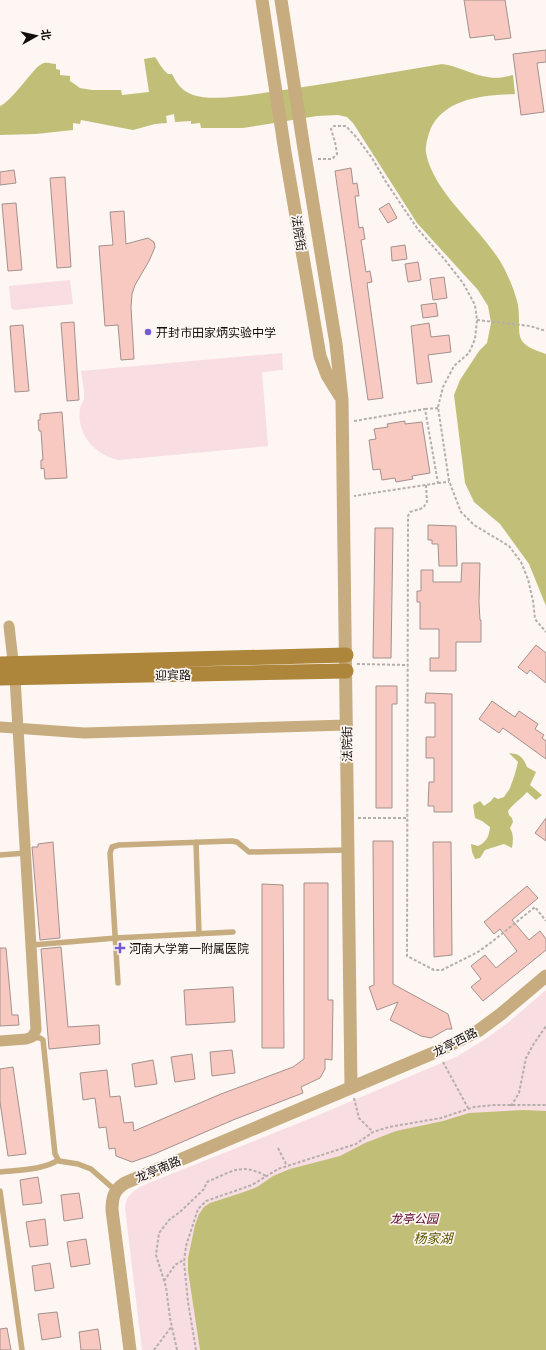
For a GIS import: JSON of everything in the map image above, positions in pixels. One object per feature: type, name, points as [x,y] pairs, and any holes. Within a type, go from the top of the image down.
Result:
[{"type":"main road","name":"迎宾路","points":[[0,678],[10,668],[346,663]]},
{"type":"street","name":"法院街","points":[[262,0],[320,356],[327,375],[342,400]]},
{"type":"street","name":"法院街","points":[[281,0],[336,344],[342,400],[351,1087]]},
{"type":"street","points":[[0,1041],[26,1039],[32,1036],[36,1030],[18,728],[10,668],[9,626]]},
{"type":"street","points":[[0,727],[84,733],[347,725]]},
{"type":"street","name":"龙亭西路","points":[[351,1087],[438,1051],[478,1031],[546,976]]},
{"type":"street","name":"龙亭南路","points":[[115,1190],[125,1183],[351,1087]]},
{"type":"street","points":[[115,1190],[112,1210],[130,1350]]},
{"type":"lane","points":[[118,983],[110,853],[112,847],[119,845],[234,841],[249,852],[348,850]]},
{"type":"lane","points":[[196,842],[199,934]]},
{"type":"lane","points":[[0,855],[26,853]]},
{"type":"lane","points":[[32,945],[116,938],[233,932]]},
{"type":"lane","points":[[32,1036],[43,1040],[55,1154],[58,1160]]},
{"type":"lane","points":[[0,1172],[41,1166],[58,1160],[78,1164],[91,1169],[115,1190]]},
{"type":"lane","points":[[0,1191],[22,1350]]},
{"type":"path","points":[[305,154],[332,159],[337,154],[331,129],[334,126],[346,126],[372,158],[386,182],[417,228],[446,260],[476,305],[476,339],[469,353],[454,366],[443,387],[438,408],[449,482],[461,512],[474,525],[509,546],[521,562],[528,579],[535,619],[546,632]]},
{"type":"path","points":[[476,320],[523,325],[546,331]]},
{"type":"path","points":[[343,422],[438,408]]},
{"type":"path","points":[[425,409],[438,484]]},
{"type":"path","points":[[344,498],[449,482]]},
{"type":"path","points":[[426,485],[427,502],[423,508],[410,512],[408,516],[407,956],[434,970],[442,970],[478,952],[493,942],[535,907],[546,921]]},
{"type":"path","points":[[346,663],[408,665]]},
{"type":"path","points":[[348,818],[407,818]]},
{"type":"path","points":[[511,1106],[519,1093],[526,1058],[546,1026]]},
{"type":"path","points":[[438,1051],[468,1108]]},
{"type":"path","points":[[351,1087],[359,1118],[373,1132]]},
{"type":"path","points":[[196,1350],[188,1302],[185,1259],[186,1246],[198,1210],[206,1201],[252,1185],[278,1169],[356,1144],[373,1132],[389,1127],[442,1118],[468,1108],[494,1105],[546,1106]]},
{"type":"path","points":[[278,1148],[287,1166]]},
{"type":"path","points":[[177,1350],[164,1281],[156,1255],[159,1233],[169,1220],[180,1212],[204,1189],[206,1182],[241,1168],[257,1171],[267,1176]]},
{"type":"path","points":[[164,1281],[175,1265],[185,1259]]},
{"type":"path","points":[[154,1350],[172,1326]]},
{"type":"green space","points":[[70,280],[73,304],[14,310],[11,308],[9,286]]},
{"type":"green space","points":[[282,353],[283,370],[262,372],[268,446],[119,460],[102,453],[95,448],[84,435],[80,417],[80,408],[84,399],[81,371]]},
{"type":"green space","name":"杨家湖","points":[[546,990],[546,1350],[142,1350],[125,1208],[131,1193],[146,1184],[314,1117],[458,1056],[509,1022]]},
{"type":"water","points":[[155,57],[164,70],[168,74],[172,74],[183,89],[193,95],[212,98],[235,97],[277,91],[442,64],[491,78],[500,78],[513,75],[515,94],[493,95],[470,99],[449,108],[440,115],[430,130],[426,153],[431,168],[449,198],[495,254],[504,268],[518,305],[519,330],[522,341],[527,346],[546,354],[546,606],[529,564],[500,524],[474,502],[465,483],[454,395],[460,380],[479,351],[487,343],[491,323],[488,306],[478,290],[417,223],[353,123],[347,117],[338,115],[317,116],[243,128],[201,128],[200,123],[191,124],[191,121],[175,122],[174,114],[166,116],[167,123],[155,124],[133,130],[81,120],[80,124],[73,123],[73,130],[36,134],[0,135],[0,106],[12,97],[40,65],[44,63],[56,64],[56,69],[60,70],[60,75],[70,76],[70,81],[80,88],[92,90],[121,90],[122,95],[149,92],[144,59]]},
{"type":"water","points":[[509,753],[516,754],[521,757],[527,767],[536,772],[530,785],[542,795],[536,800],[527,792],[508,811],[513,822],[510,828],[513,836],[512,848],[504,844],[485,850],[480,858],[475,859],[471,844],[478,846],[484,843],[488,836],[490,827],[475,818],[473,805],[480,801],[484,806],[494,797],[498,799],[504,797],[509,790],[518,762]]},
{"type":"water","name":"杨家湖","points":[[523,1110],[546,1111],[546,1350],[200,1350],[188,1271],[188,1258],[195,1225],[199,1214],[204,1207],[210,1203],[257,1187],[273,1176],[290,1169],[340,1156],[365,1143],[396,1131],[443,1121],[469,1113]]},
{"type":"building","points":[[464,0],[505,0],[511,38],[495,40],[494,35],[470,38]]},
{"type":"building","points":[[546,50],[546,62],[537,63],[544,112],[521,115],[513,54]]},
{"type":"building","points":[[351,168],[353,184],[357,183],[359,196],[355,196],[359,228],[363,227],[365,239],[361,240],[366,272],[370,271],[372,282],[367,283],[383,398],[368,400],[335,171]]},
{"type":"building","points":[[14,170],[16,183],[0,185],[0,172]]},
{"type":"building","points":[[65,177],[71,267],[57,268],[50,178]]},
{"type":"building","points":[[16,203],[22,270],[8,271],[2,204]]},
{"type":"building","points":[[389,203],[397,218],[388,223],[379,209]]},
{"type":"building","points":[[124,211],[126,244],[148,238],[154,242],[155,247],[149,261],[135,285],[132,294],[131,307],[134,359],[121,360],[118,325],[105,326],[99,246],[113,245],[110,212]]},
{"type":"building","points":[[405,245],[407,259],[392,261],[391,247]]},
{"type":"building","points":[[418,262],[421,280],[408,282],[405,264]]},
{"type":"building","points":[[444,277],[447,298],[433,300],[430,279]]},
{"type":"building","points":[[436,303],[438,316],[423,318],[421,305]]},
{"type":"building","points":[[74,322],[79,400],[67,401],[61,323]]},
{"type":"building","points":[[429,323],[431,337],[449,335],[451,352],[428,355],[432,382],[417,384],[411,326]]},
{"type":"building","points":[[23,325],[29,391],[15,392],[10,326]]},
{"type":"building","points":[[62,412],[67,478],[45,479],[44,468],[41,469],[41,460],[43,460],[41,431],[39,431],[38,420],[40,420],[40,414]]},
{"type":"building","points":[[405,421],[405,424],[422,422],[430,473],[412,476],[413,479],[396,482],[395,478],[382,480],[380,469],[373,470],[369,440],[376,439],[374,429],[388,427],[387,424]]},
{"type":"building","points":[[428,525],[456,526],[457,566],[439,566],[438,544],[432,544],[432,540],[428,540]]},
{"type":"building","points":[[375,528],[393,528],[391,658],[373,658]]},
{"type":"building","points":[[462,563],[480,563],[479,602],[481,642],[456,642],[456,671],[430,671],[430,658],[439,658],[439,629],[420,629],[420,602],[417,602],[417,591],[421,591],[421,570],[433,570],[433,582],[461,582]]},
{"type":"building","points":[[536,645],[546,653],[546,683],[530,670],[527,674],[518,667]]},
{"type":"building","points":[[376,686],[397,686],[397,704],[392,704],[392,808],[376,808]]},
{"type":"building","points":[[426,693],[452,694],[452,812],[434,812],[434,806],[428,806],[429,782],[434,782],[434,758],[426,758],[426,737],[435,737],[435,703],[425,703]]},
{"type":"building","points":[[492,701],[515,717],[519,711],[538,724],[535,729],[544,735],[542,738],[546,741],[546,759],[503,728],[499,733],[479,719]]},
{"type":"building","points":[[546,818],[546,841],[535,833]]},
{"type":"building","points":[[373,841],[393,841],[393,984],[448,1014],[452,1029],[447,1029],[431,1038],[421,1036],[390,1020],[398,1002],[377,1010],[369,987],[374,985]]},
{"type":"building","points":[[53,842],[60,938],[40,940],[32,847],[38,847],[38,844]]},
{"type":"building","points":[[433,842],[451,842],[452,955],[434,957]]},
{"type":"building","points":[[304,883],[328,883],[328,1000],[333,1000],[332,1060],[325,1059],[325,1069],[320,1078],[301,1087],[303,1093],[233,1120],[152,1155],[132,1162],[116,1156],[115,1148],[109,1149],[106,1127],[99,1128],[95,1098],[83,1100],[80,1073],[107,1070],[110,1097],[120,1096],[124,1123],[133,1122],[134,1131],[221,1094],[293,1067],[304,1059]]},
{"type":"building","points":[[262,884],[283,885],[284,1048],[262,1048]]},
{"type":"building","points":[[527,886],[538,898],[512,920],[529,940],[540,931],[546,939],[546,950],[483,1001],[471,987],[481,979],[471,966],[485,955],[496,968],[517,951],[500,929],[494,934],[484,922]]},
{"type":"building","points":[[61,947],[68,1027],[99,1025],[100,1044],[49,1049],[41,949]]},
{"type":"building","points":[[0,948],[6,948],[12,1015],[18,1015],[19,1025],[0,1026]]},
{"type":"building","points":[[233,987],[235,1022],[186,1025],[184,990]]},
{"type":"building","points":[[232,1050],[235,1073],[212,1076],[210,1052]]},
{"type":"building","points":[[192,1054],[195,1079],[175,1082],[171,1057]]},
{"type":"building","points":[[153,1060],[157,1084],[135,1087],[132,1064]]},
{"type":"building","points":[[13,1067],[26,1154],[8,1156],[0,1102],[0,1069]]},
{"type":"building","points":[[38,1177],[42,1203],[23,1205],[20,1180]]},
{"type":"building","points":[[79,1193],[83,1218],[64,1221],[61,1195]]},
{"type":"building","points":[[45,1219],[48,1245],[30,1247],[26,1222]]},
{"type":"building","points":[[86,1239],[90,1264],[71,1267],[67,1242]]},
{"type":"building","points":[[50,1263],[54,1288],[35,1291],[32,1266]]},
{"type":"building","points":[[57,1312],[61,1337],[42,1340],[38,1314]]},
{"type":"building","points":[[7,1328],[11,1350],[0,1350],[0,1329]]},
{"type":"building","points":[[98,1329],[101,1350],[81,1350],[79,1332]]},
{"type":"place","name":"开封市田家炳实验中学","points":[[148,332]]},
{"type":"place","name":"河南大学第一附属医院","points":[[120,948]]},
{"type":"park label","name":"龙亭公园","points":[[414,1218]]}]
